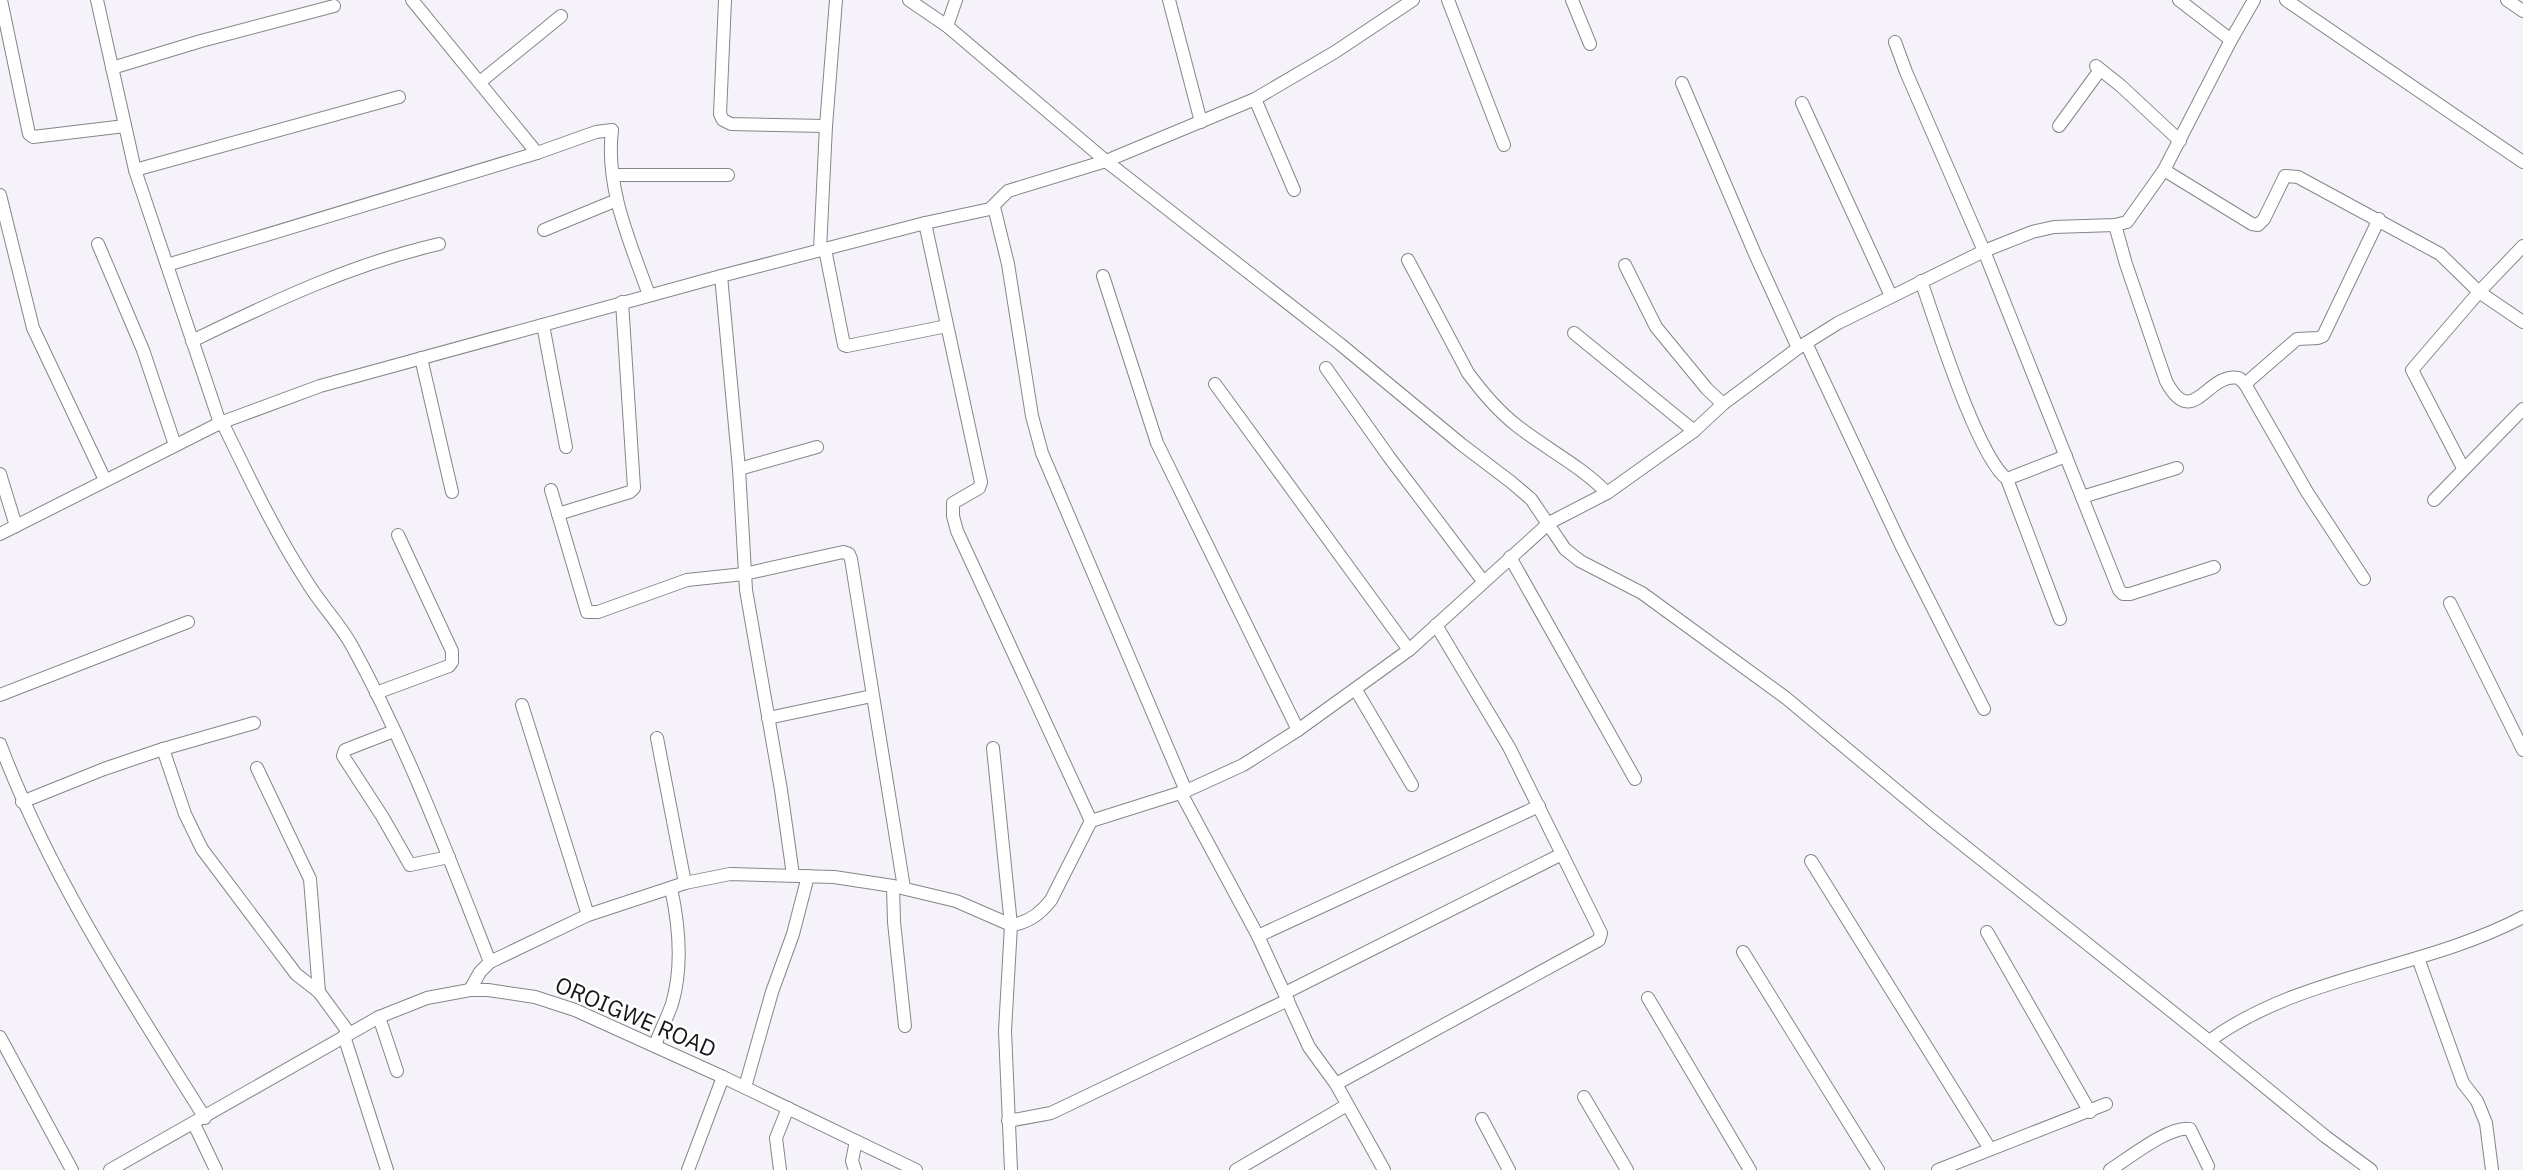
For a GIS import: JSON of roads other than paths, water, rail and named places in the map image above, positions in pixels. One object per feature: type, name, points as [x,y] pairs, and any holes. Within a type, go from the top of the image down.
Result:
[{"type":"street","points":[[1,0],[5,44],[29,134],[33,137],[125,126]]},
{"type":"street","points":[[97,0],[135,170],[221,422],[276,530],[310,587],[347,637],[376,693],[449,857],[490,962]]},
{"type":"street","points":[[412,0],[537,153]]},
{"type":"street","points":[[725,0],[720,114],[723,120],[731,124],[826,126]]},
{"type":"street","points":[[836,0],[826,126],[822,249],[845,345],[947,326]]},
{"type":"street","points":[[909,0],[947,26],[1106,161],[1511,482],[1531,499],[1557,538],[1580,561],[1642,593],[1786,698],[1931,820],[2326,1137],[2371,1170]]},
{"type":"street","points":[[947,26],[956,0]]},
{"type":"street","points":[[1169,0],[1201,122]]},
{"type":"street","points":[[0,534],[221,422],[320,386],[622,302],[994,207],[1008,191],[1106,161],[1255,99],[1335,52],[1413,0]]},
{"type":"street","points":[[1448,0],[1504,145]]},
{"type":"street","points":[[1572,0],[1590,44]]},
{"type":"street","points":[[2179,0],[2231,40]]},
{"type":"street","points":[[470,990],[480,972],[490,962],[588,915],[685,883],[730,874],[849,878],[956,901],[1011,925],[1032,918],[1043,911],[1051,901],[1091,821],[1183,792],[1243,765],[1298,730],[1409,650],[1549,523],[1607,493],[1694,430],[1723,404],[1838,323],[1984,250],[2043,229],[2127,222],[2164,170],[2254,0]]},
{"type":"street","points":[[2286,0],[2523,162]]},
{"type":"street","points":[[2507,0],[2523,11]]},
{"type":"street","points":[[112,68],[334,6]]},
{"type":"street","points":[[480,82],[561,16]]},
{"type":"street","points":[[1895,42],[1984,250],[2119,590],[2123,594],[2130,594],[2214,567]]},
{"type":"street","points":[[2059,127],[2098,68],[2180,141]]},
{"type":"street","points":[[1682,83],[1755,254],[1984,709]]},
{"type":"street","points":[[135,170],[398,97]]},
{"type":"street","points":[[1255,99],[1294,190]]},
{"type":"street","points":[[1802,103],[1891,296]]},
{"type":"street","points":[[167,265],[537,153],[596,132],[612,130],[610,161],[617,200],[649,295]]},
{"type":"street","points":[[2164,170],[2252,224],[2258,225],[2264,219],[2282,181],[2290,175],[2298,177],[2440,254],[2479,292],[2523,322]]},
{"type":"street","points":[[613,175],[728,175]]},
{"type":"street","points":[[0,195],[33,328],[105,480]]},
{"type":"street","points":[[544,230],[617,200]]},
{"type":"street","points":[[994,207],[1009,264],[1032,416],[1042,453],[1183,792],[1258,936],[1309,1046],[1336,1084],[1384,1170]]},
{"type":"street","points":[[2245,384],[2297,339],[2323,336],[2379,219]]},
{"type":"street","points":[[925,223],[981,482],[979,488],[953,503],[957,531],[1091,821]]},
{"type":"street","points":[[2115,225],[2148,329],[2175,397],[2190,402],[2226,379],[2239,378],[2364,579]]},
{"type":"street","points":[[98,244],[139,338],[175,445]]},
{"type":"street","points":[[192,341],[269,303],[368,263],[439,244]]},
{"type":"street","points":[[2463,468],[2413,370],[2479,292],[2523,246]]},
{"type":"street","points":[[1408,260],[1468,373],[1478,386],[1516,425],[1590,475],[1607,493]]},
{"type":"street","points":[[1625,265],[1656,327],[1707,389],[1723,404]]},
{"type":"street","points":[[722,276],[748,612],[793,875]]},
{"type":"street","points":[[1103,276],[1157,443],[1298,730]]},
{"type":"street","points":[[1920,281],[1983,444],[2000,474],[2007,480],[2060,619]]},
{"type":"street","points":[[558,514],[630,492],[634,488],[622,302]]},
{"type":"street","points":[[543,325],[566,447]]},
{"type":"street","points":[[1574,333],[1694,430]]},
{"type":"street","points":[[421,358],[452,492]]},
{"type":"street","points":[[1326,368],[1483,581]]},
{"type":"street","points":[[1215,384],[1409,650]]},
{"type":"street","points":[[2434,500],[2523,410]]},
{"type":"street","points":[[739,469],[817,447]]},
{"type":"street","points":[[2007,480],[2066,456]]},
{"type":"street","points":[[2082,497],[2177,468]]},
{"type":"street","points":[[0,474],[16,526]]},
{"type":"street","points":[[551,489],[587,612],[598,612],[687,580],[744,574],[843,552],[849,554],[899,887],[894,922],[905,1026]]},
{"type":"street","points":[[376,693],[449,666],[453,657],[398,535]]},
{"type":"street","points":[[1510,557],[1635,779]]},
{"type":"street","points":[[2450,603],[2523,750]]},
{"type":"street","points":[[0,695],[188,622]]},
{"type":"street","points":[[1336,1084],[1599,940],[1601,933],[1509,747],[1436,625]]},
{"type":"street","points":[[1356,690],[1412,785]]},
{"type":"street","points":[[768,718],[872,696]]},
{"type":"street","points":[[522,705],[588,915]]},
{"type":"street","points":[[22,802],[104,769],[254,723]]},
{"type":"street","points":[[394,731],[345,750],[343,756],[410,865],[449,857]]},
{"type":"street","points":[[657,738],[685,883]]},
{"type":"street","points":[[0,744],[22,802],[100,950],[199,1121],[215,1170]]},
{"type":"street","points":[[993,748],[1011,925],[1006,1031],[1012,1170]]},
{"type":"street","points":[[163,749],[185,814],[202,849],[296,974],[318,992],[346,1035],[387,1170]]},
{"type":"street","points":[[257,768],[310,879],[318,992]]},
{"type":"street","points":[[1258,936],[1539,806]]},
{"type":"street","points":[[1008,1121],[1051,1113],[1286,997],[1562,854]]},
{"type":"street","points":[[1811,860],[1990,1149]]},
{"type":"street","points":[[745,1087],[772,992],[803,903],[808,876]]},
{"type":"street","points":[[655,1045],[671,1004],[676,982],[678,947],[671,888]]},
{"type":"street","points":[[2209,1041],[2248,1015],[2474,938],[2523,916]]},
{"type":"street","points":[[1987,932],[2090,1112]]},
{"type":"street","points":[[1743,952],[1878,1170]]},
{"type":"street","points":[[2418,958],[2463,1083],[2477,1101],[2486,1123],[2492,1170]]},
{"type":"street","name":"OROIGWE ROAD","points":[[110,1170],[379,1017],[427,998],[470,990],[488,990],[550,1000],[655,1045],[916,1170]]},
{"type":"street","points":[[1648,998],[1750,1170]]},
{"type":"street","points":[[379,1017],[397,1071]]},
{"type":"street","points":[[0,1037],[72,1170]]},
{"type":"street","points":[[688,1170],[723,1077]]},
{"type":"street","points":[[1584,1097],[1627,1170]]},
{"type":"street","points":[[1938,1170],[2106,1104]]},
{"type":"street","points":[[1236,1170],[1347,1105]]},
{"type":"street","points":[[780,1170],[776,1139],[788,1108]]},
{"type":"street","points":[[1482,1119],[1508,1170]]},
{"type":"street","points":[[2110,1170],[2170,1132],[2182,1128],[2190,1129],[2194,1134],[2208,1166]]},
{"type":"street","points":[[855,1170],[852,1161],[856,1141]]}]
